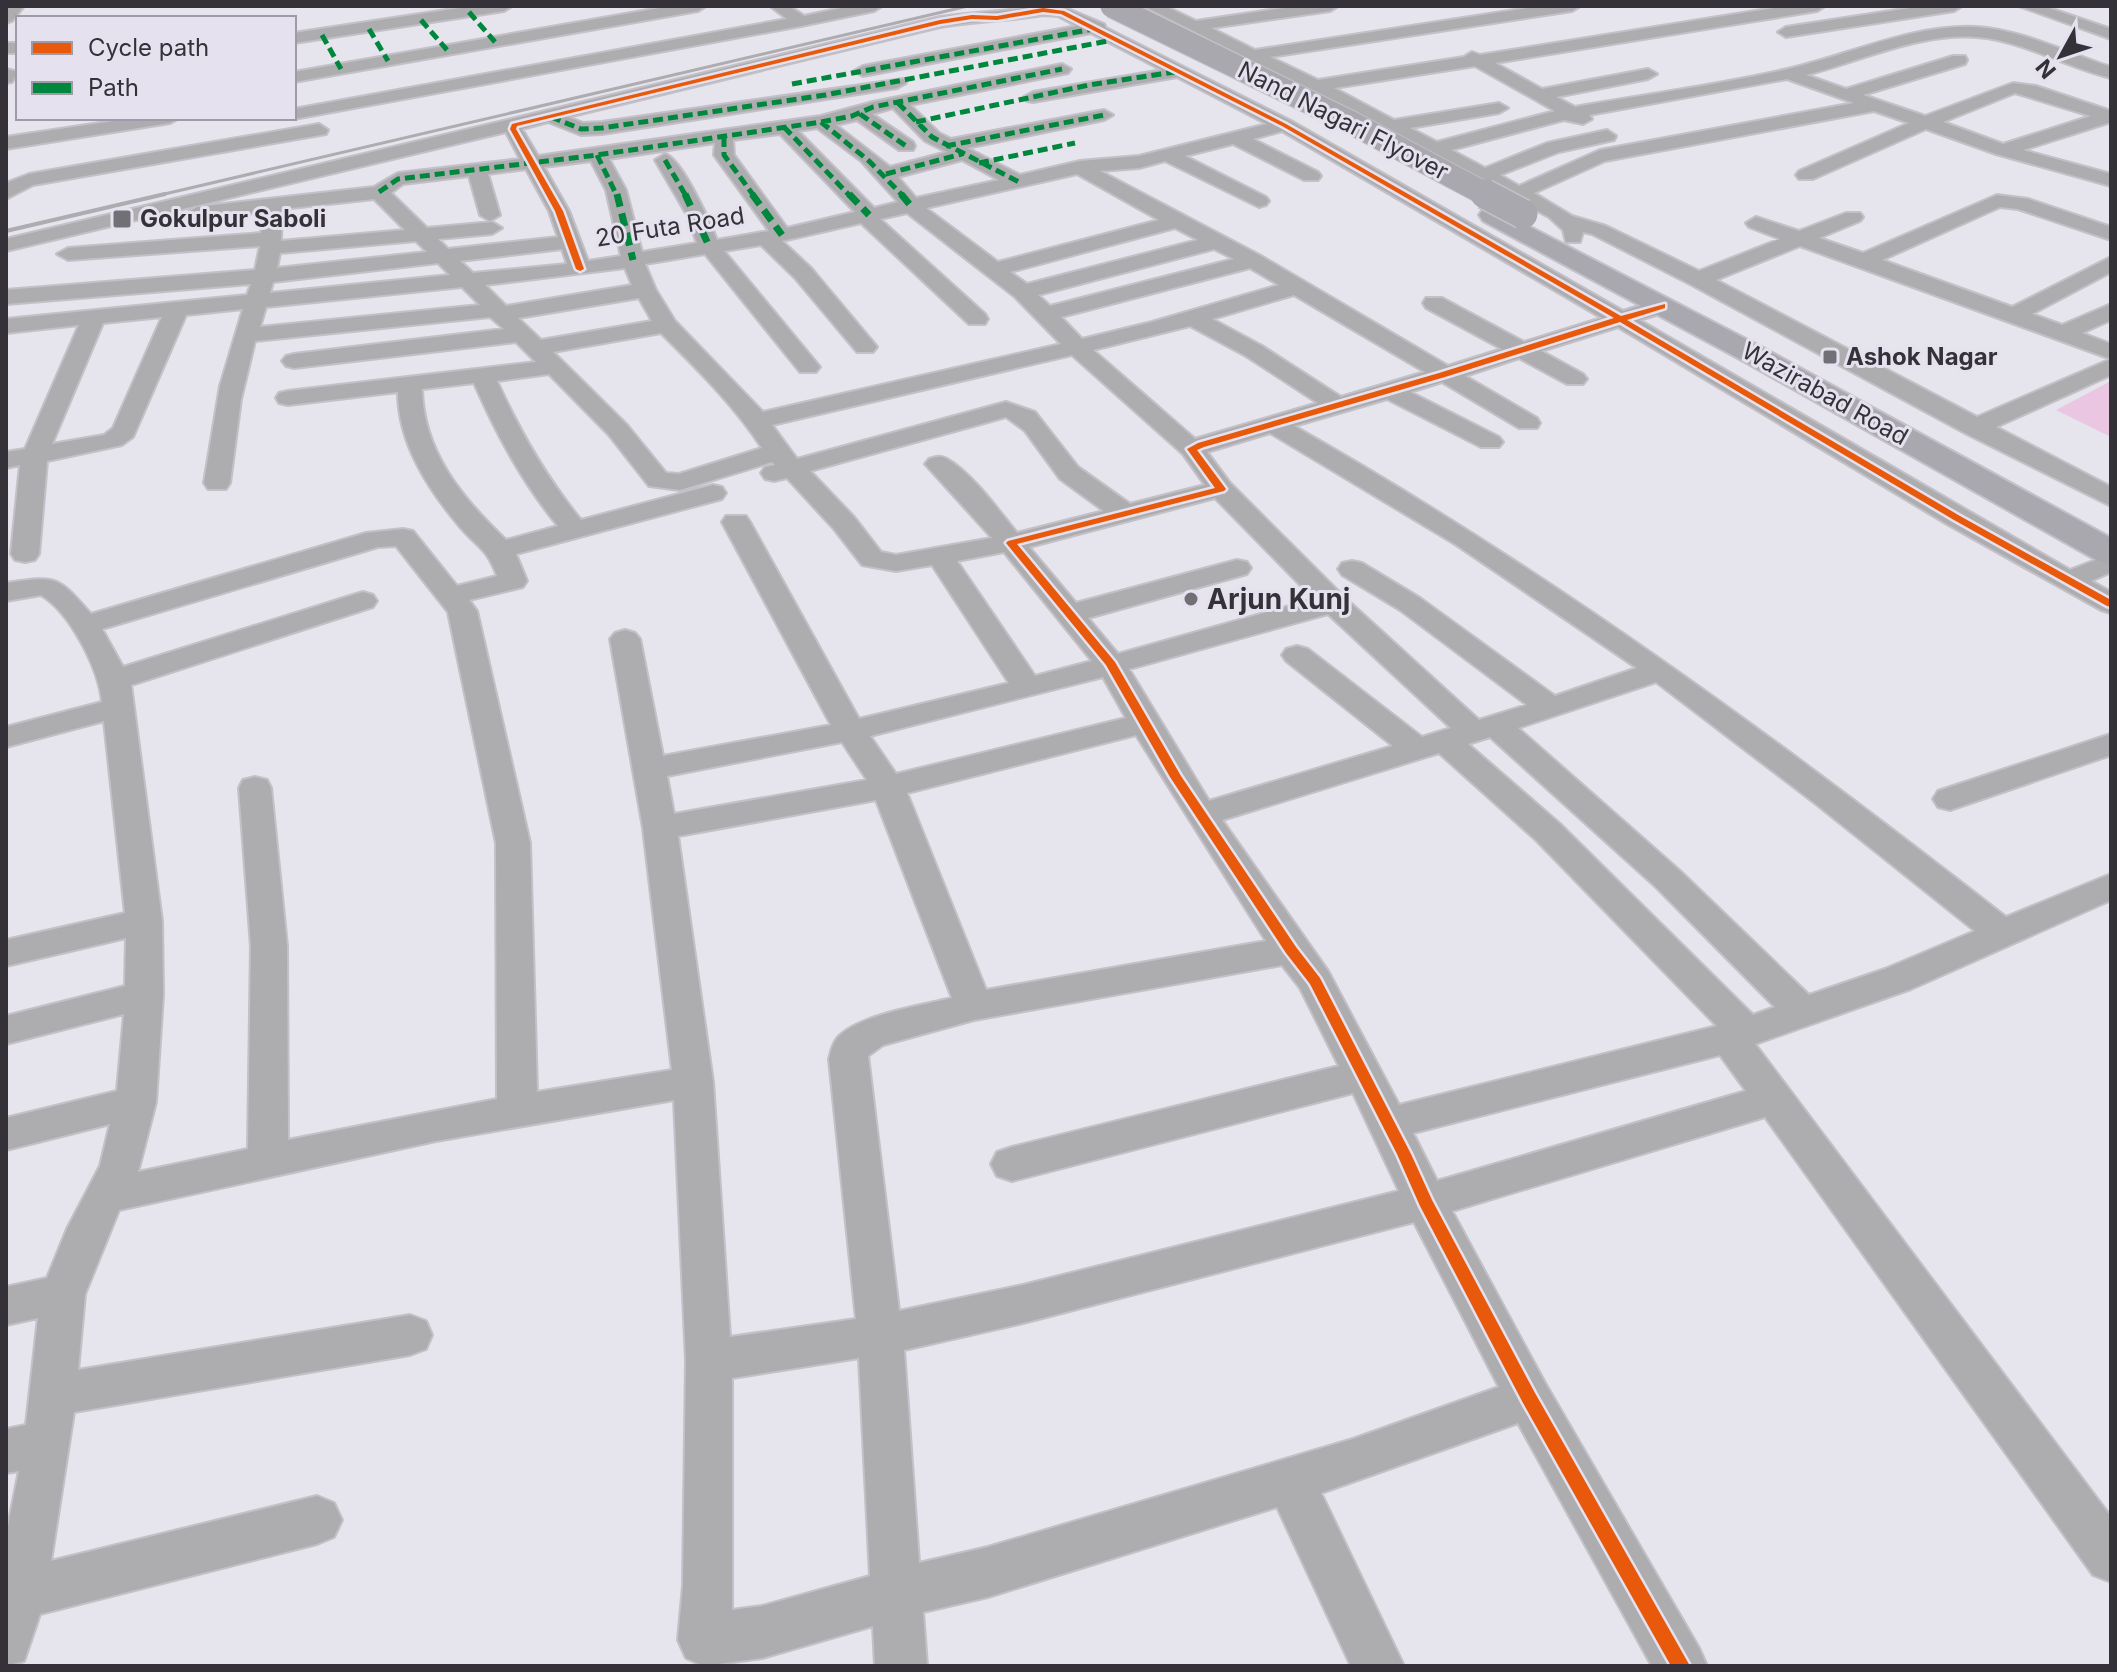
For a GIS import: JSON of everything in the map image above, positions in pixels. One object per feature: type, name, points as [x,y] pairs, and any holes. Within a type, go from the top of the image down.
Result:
[{"type":"highway","name":"Nand Nagari Flyover","points":[[1112,6],[1350,122],[1527,215],[1570,230]]},
{"type":"highway","name":"Nand Nagari Flyover","points":[[1099,25],[1185,52],[1492,215],[1527,215]]},
{"type":"highway","points":[[1468,231],[1527,215]]},
{"type":"highway","name":"Wazirabad Road","points":[[1527,215],[1662,306],[2111,553]]},
{"type":"highway","name":"Wazirabad Road","points":[[1570,230],[2108,515]]},
{"type":"street","points":[[6,18],[16,6]]},
{"type":"street","points":[[296,38],[504,6]]},
{"type":"street","points":[[569,64],[533,18],[623,6]]},
{"type":"street","points":[[304,109],[341,69],[698,6]]},
{"type":"street","points":[[304,109],[569,64],[874,6]]},
{"type":"street","points":[[792,84],[1099,25],[1160,10],[1215,6]]},
{"type":"street","points":[[1484,6],[1503,15]]},
{"type":"street","points":[[1160,10],[1224,40],[1252,45],[1423,28],[1572,6]]},
{"type":"street","points":[[1316,86],[1817,6]]},
{"type":"street","points":[[1844,6],[1941,36]]},
{"type":"street","points":[[1774,34],[1954,6]]},
{"type":"street","points":[[2027,6],[2111,34]]},
{"type":"street","points":[[2077,6],[2111,16]]},
{"type":"street","points":[[304,109],[361,84],[780,7],[801,21]]},
{"type":"street","points":[[6,245],[963,18],[991,19],[1052,10],[1099,25],[1178,72],[1284,125],[1957,518],[2111,604]]},
{"type":"street","points":[[1921,11],[1980,33],[2111,73]]},
{"type":"street","points":[[469,12],[495,42]]},
{"type":"street","points":[[1195,26],[1331,14]]},
{"type":"street","points":[[1279,31],[1331,14]]},
{"type":"street","points":[[1401,15],[1576,114],[1625,151]]},
{"type":"street","points":[[421,20],[447,50]]},
{"type":"street","points":[[2018,23],[2072,41]]},
{"type":"street","points":[[547,115],[581,129],[602,128],[825,95],[1037,56],[1099,25]]},
{"type":"street","points":[[369,29],[388,61]]},
{"type":"street","points":[[1433,150],[1514,125],[1788,74],[1941,36],[1980,33]]},
{"type":"street","points":[[322,35],[341,69]]},
{"type":"street","points":[[1014,42],[1089,85]]},
{"type":"street","points":[[1252,45],[1316,86],[1484,175],[1527,215],[1585,160],[1875,105]]},
{"type":"street","points":[[1847,94],[1959,60]]},
{"type":"street","points":[[197,213],[379,192],[398,179],[608,154],[821,122],[860,114],[867,109],[1062,69]]},
{"type":"street","points":[[916,122],[1089,85],[1178,72]]},
{"type":"street","points":[[1542,94],[1648,74]]},
{"type":"street","points":[[1788,74],[2003,150],[2111,180]]},
{"type":"street","points":[[1806,175],[1872,144],[1998,93],[2019,88],[2110,116]]},
{"type":"street","points":[[898,103],[916,122],[963,155],[1019,182]]},
{"type":"street","points":[[1391,126],[1499,108]]},
{"type":"street","points":[[860,114],[906,146]]},
{"type":"street","points":[[886,174],[1104,115]]},
{"type":"street","points":[[2003,150],[2110,116]]},
{"type":"street","points":[[6,143],[157,120]]},
{"type":"street","points":[[10,182],[260,120]]},
{"type":"street","points":[[821,122],[886,174],[911,206],[1023,292],[1075,345],[1192,449],[1221,489],[1334,603],[1737,1035],[1775,1098],[2111,1558]]},
{"type":"street","points":[[132,143],[248,123]]},
{"type":"street","points":[[514,125],[513,129],[559,211],[580,269]]},
{"type":"street","name":"20 Futa Road","points":[[6,326],[580,269],[774,236],[1080,167],[1139,162],[1284,125]]},
{"type":"street","points":[[784,127],[867,216],[977,319]]},
{"type":"street","points":[[602,128],[633,260],[645,290],[666,325],[714,372],[757,421],[784,460],[844,523],[872,559],[896,563],[1011,543],[1221,489]]},
{"type":"street","points":[[1484,175],[1554,147],[1607,136]]},
{"type":"street","points":[[724,137],[724,155],[774,236],[865,347]]},
{"type":"street","points":[[1235,137],[1311,176]]},
{"type":"street","points":[[963,155],[1075,143]]},
{"type":"street","points":[[1168,155],[1259,201]]},
{"type":"street","points":[[665,160],[697,215],[709,246],[808,367]]},
{"type":"street","points":[[1080,167],[1253,261],[1528,423]]},
{"type":"street","points":[[68,254],[418,233],[491,221],[477,170]]},
{"type":"street","points":[[379,192],[440,257],[618,430],[658,480],[680,482],[995,411],[1018,410],[1029,416],[1067,471],[1125,513]]},
{"type":"street","points":[[1863,261],[1997,201],[2021,203],[2111,234]]},
{"type":"street","points":[[217,483],[235,372],[265,276],[272,204]]},
{"type":"street","points":[[1698,279],[1853,217]]},
{"type":"street","points":[[996,269],[1179,221]]},
{"type":"street","points":[[1756,223],[2111,352]]},
{"type":"street","points":[[1570,230],[1599,230],[1698,279],[1974,428],[2108,515]]},
{"type":"street","points":[[6,297],[265,276],[570,242]]},
{"type":"street","points":[[1023,292],[1217,242]]},
{"type":"street","points":[[1046,314],[1253,261]]},
{"type":"street","points":[[2014,315],[2111,263]]},
{"type":"street","points":[[757,421],[1191,317],[1297,287]]},
{"type":"street","points":[[246,335],[497,312],[645,290]]},
{"type":"street","points":[[1434,303],[1575,379]]},
{"type":"street","points":[[1192,449],[1232,434],[1274,425],[1442,375],[1662,306]]},
{"type":"street","points":[[6,460],[98,444],[113,440],[124,432],[178,308]]},
{"type":"street","points":[[2062,334],[2111,311]]},
{"type":"street","points":[[25,554],[34,457],[95,316]]},
{"type":"street","points":[[1191,317],[1254,351],[1337,405]]},
{"type":"street","points":[[294,361],[528,341],[666,325]]},
{"type":"street","points":[[1974,428],[2111,366]]},
{"type":"street","points":[[288,398],[552,367]]},
{"type":"street","points":[[482,375],[511,439],[541,488],[575,530]]},
{"type":"street","points":[[410,384],[408,407],[413,427],[437,477],[482,537],[500,550],[513,581],[452,596]]},
{"type":"street","points":[[1388,390],[1490,442]]},
{"type":"street","points":[[1274,425],[1449,527],[1659,671],[1829,794],[2003,934]]},
{"type":"street","points":[[500,550],[679,503],[784,460]]},
{"type":"street","points":[[938,464],[969,493],[1111,664],[1143,724],[1291,950],[1315,981],[1389,1123],[1425,1202],[1529,1398],[1681,1666]]},
{"type":"street","points":[[736,522],[850,731],[888,787],[974,1006]]},
{"type":"street","points":[[85,625],[393,535],[403,537],[414,547],[462,611],[513,843],[517,1111]]},
{"type":"street","points":[[941,557],[981,622],[1028,688]]},
{"type":"street","points":[[2069,581],[2111,562]]},
{"type":"street","points":[[1069,614],[1237,568]]},
{"type":"street","points":[[1352,569],[1410,604],[1552,708]]},
{"type":"street","points":[[6,592],[45,586],[56,592],[85,625],[117,693],[144,921],[144,995],[136,1102],[120,1167],[88,1229],[63,1294],[53,1395],[27,1447],[6,1643]]},
{"type":"street","points":[[6,737],[363,601]]},
{"type":"street","points":[[649,769],[850,731],[1028,688],[1334,603]]},
{"type":"street","points":[[625,639],[660,828],[693,1082],[709,1361],[708,1586],[703,1653],[762,1632],[895,1594],[988,1572],[1289,1480],[1529,1398]]},
{"type":"street","points":[[1297,655],[1458,736],[1668,879],[1803,1012]]},
{"type":"street","points":[[1202,815],[1552,708],[1659,671]]},
{"type":"street","points":[[660,828],[888,787],[1143,724]]},
{"type":"street","points":[[1950,799],[2111,744]]},
{"type":"street","points":[[255,788],[269,946],[268,1162]]},
{"type":"street","points":[[1389,1123],[1737,1035],[1898,979],[2111,886]]},
{"type":"street","points":[[6,953],[144,921]]},
{"type":"street","points":[[901,1666],[880,1335],[848,1059],[851,1048],[871,1034],[974,1006],[1291,950]]},
{"type":"street","points":[[6,1030],[144,995]]},
{"type":"street","points":[[1012,1164],[1363,1075]]},
{"type":"street","points":[[106,1196],[436,1125],[693,1082]]},
{"type":"street","points":[[709,1361],[880,1335],[1023,1304],[1425,1202],[1775,1098]]},
{"type":"street","points":[[6,1134],[136,1102]]},
{"type":"street","points":[[6,1306],[63,1294]]},
{"type":"street","points":[[53,1395],[410,1335]]},
{"type":"street","points":[[1289,1480],[1378,1666]]},
{"type":"street","points":[[13,1595],[317,1520]]},
{"type":"shaded area","points":[[2111,381],[2111,437],[2056,410]]},
{"type":"railway","points":[[156,196],[968,6]]},
{"type":"railway","points":[[6,231],[165,194]]},
{"type":"marked path","points":[[469,12],[495,42]]},
{"type":"marked path","points":[[421,20],[447,50]]},
{"type":"marked path","points":[[369,29],[388,61]]},
{"type":"marked path","points":[[792,84],[1093,29]]},
{"type":"marked path","points":[[322,35],[341,69]]},
{"type":"marked path","points":[[551,117],[581,129],[602,128],[825,95],[1113,40]]},
{"type":"marked path","points":[[379,192],[398,179],[597,155],[821,122],[852,116],[873,107],[1062,69]]},
{"type":"marked path","points":[[916,122],[1089,85],[1175,72]]},
{"type":"marked path","points":[[898,103],[932,137],[1019,182]]},
{"type":"marked path","points":[[860,114],[906,146]]},
{"type":"marked path","points":[[946,146],[1104,115]]},
{"type":"marked path","points":[[821,122],[869,161],[911,206]]},
{"type":"marked path","points":[[784,127],[869,215]]},
{"type":"marked path","points":[[724,137],[724,155],[782,235]]},
{"type":"marked path","points":[[979,163],[1075,143]]},
{"type":"marked path","points":[[886,174],[962,154]]},
{"type":"marked path","points":[[597,155],[616,190],[633,260]]},
{"type":"marked path","points":[[665,160],[697,215],[709,246]]},
{"type":"cycle path","points":[[580,269],[559,211],[513,129],[514,125],[940,22],[972,17],[997,18],[1043,10],[1062,12],[1284,125],[1519,259],[1957,518],[2111,604]]},
{"type":"cycle path","points":[[1662,306],[1442,375],[1201,445],[1192,449],[1221,489],[1011,543],[1111,664],[1176,777],[1315,981],[1404,1154],[1425,1202],[1529,1398],[1681,1666]]},
{"type":"place","name":"Gokulpur Saboli","points":[[122,219]]},
{"type":"place","name":"Ashok Nagar","points":[[1830,357]]},
{"type":"place","name":"Arjun Kunj","points":[[1191,599]]}]
